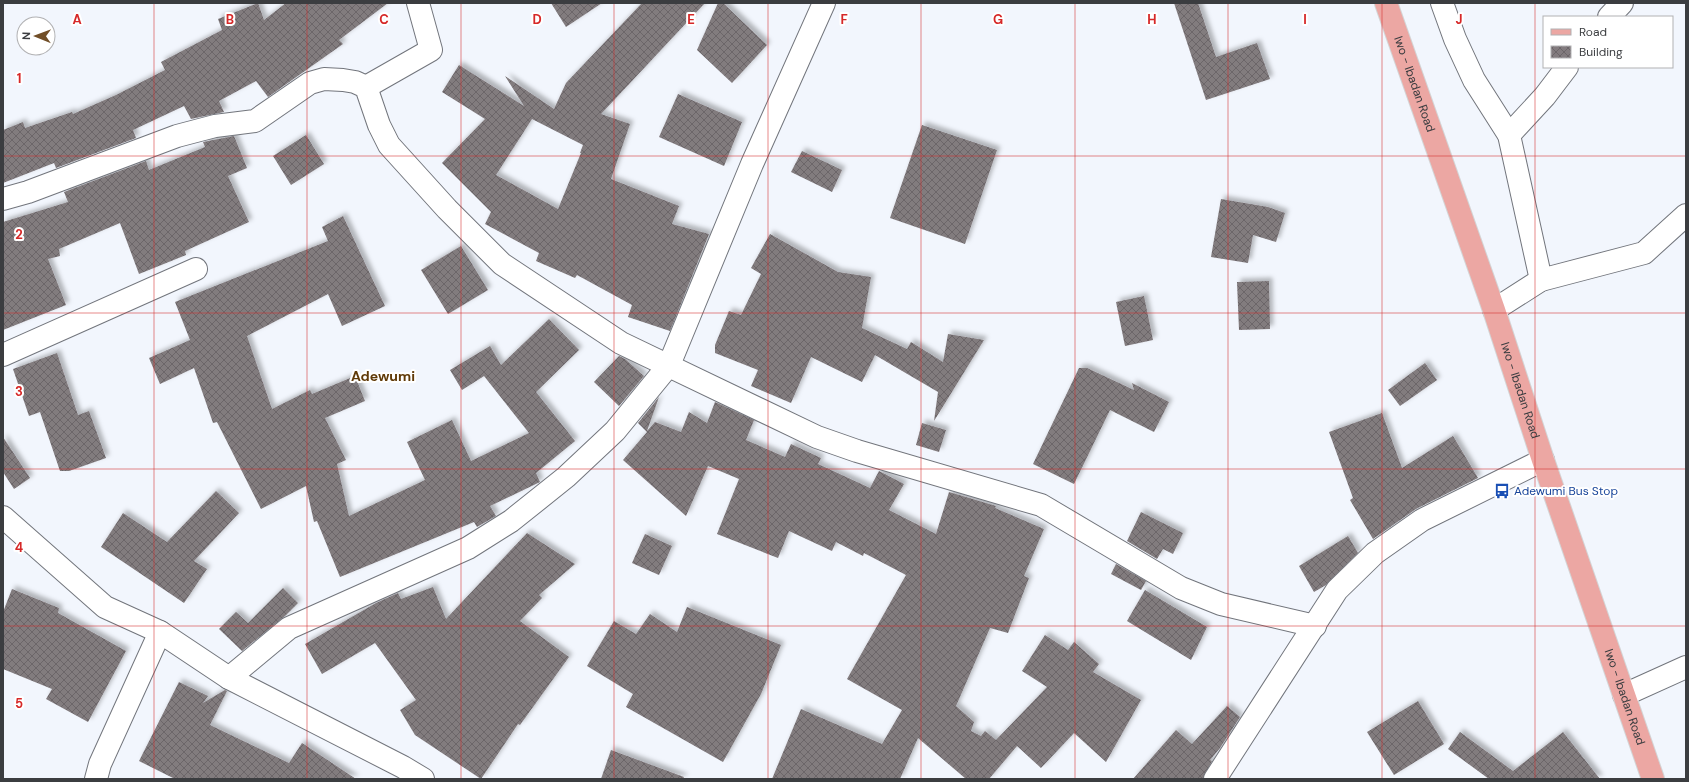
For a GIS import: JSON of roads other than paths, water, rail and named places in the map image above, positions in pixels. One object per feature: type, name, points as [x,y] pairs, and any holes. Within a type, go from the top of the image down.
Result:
[{"type":"main road","name":"Iwo - Ibadan Road","points":[[1386,3],[1494,310],[1542,460],[1653,779]]},
{"type":"street","points":[[366,87],[431,50],[418,3]]},
{"type":"street","points":[[229,678],[288,628],[468,548],[511,521],[566,477],[615,431],[669,366],[752,164],[824,3]]},
{"type":"street","points":[[1442,3],[1455,39],[1474,80],[1509,135],[1541,280]]},
{"type":"street","points":[[1610,16],[1622,3]]},
{"type":"street","points":[[1509,135],[1544,96],[1566,68]]},
{"type":"street","points":[[3,199],[28,192],[177,136],[215,126],[255,121],[310,82],[324,79],[354,82],[366,87],[379,125],[390,145],[447,208],[502,264],[622,343],[817,436],[857,451],[1041,506],[1188,591],[1221,604],[1315,626]]},
{"type":"street","points":[[1494,310],[1541,280],[1644,253],[1686,215]]},
{"type":"street","points":[[3,354],[196,269]]},
{"type":"street","points":[[1215,779],[1337,590],[1375,553],[1422,520],[1542,460]]},
{"type":"street","points":[[3,517],[105,607],[160,632],[229,678],[403,767],[423,779]]},
{"type":"street","points":[[96,779],[100,764],[160,632]]},
{"type":"street","points":[[1624,695],[1686,667]]},
{"type":"place","name":"Adewumi Bus Stop","points":[[1502,491]]},
{"type":"district","name":"Adewumi","points":[[383,376]]}]
